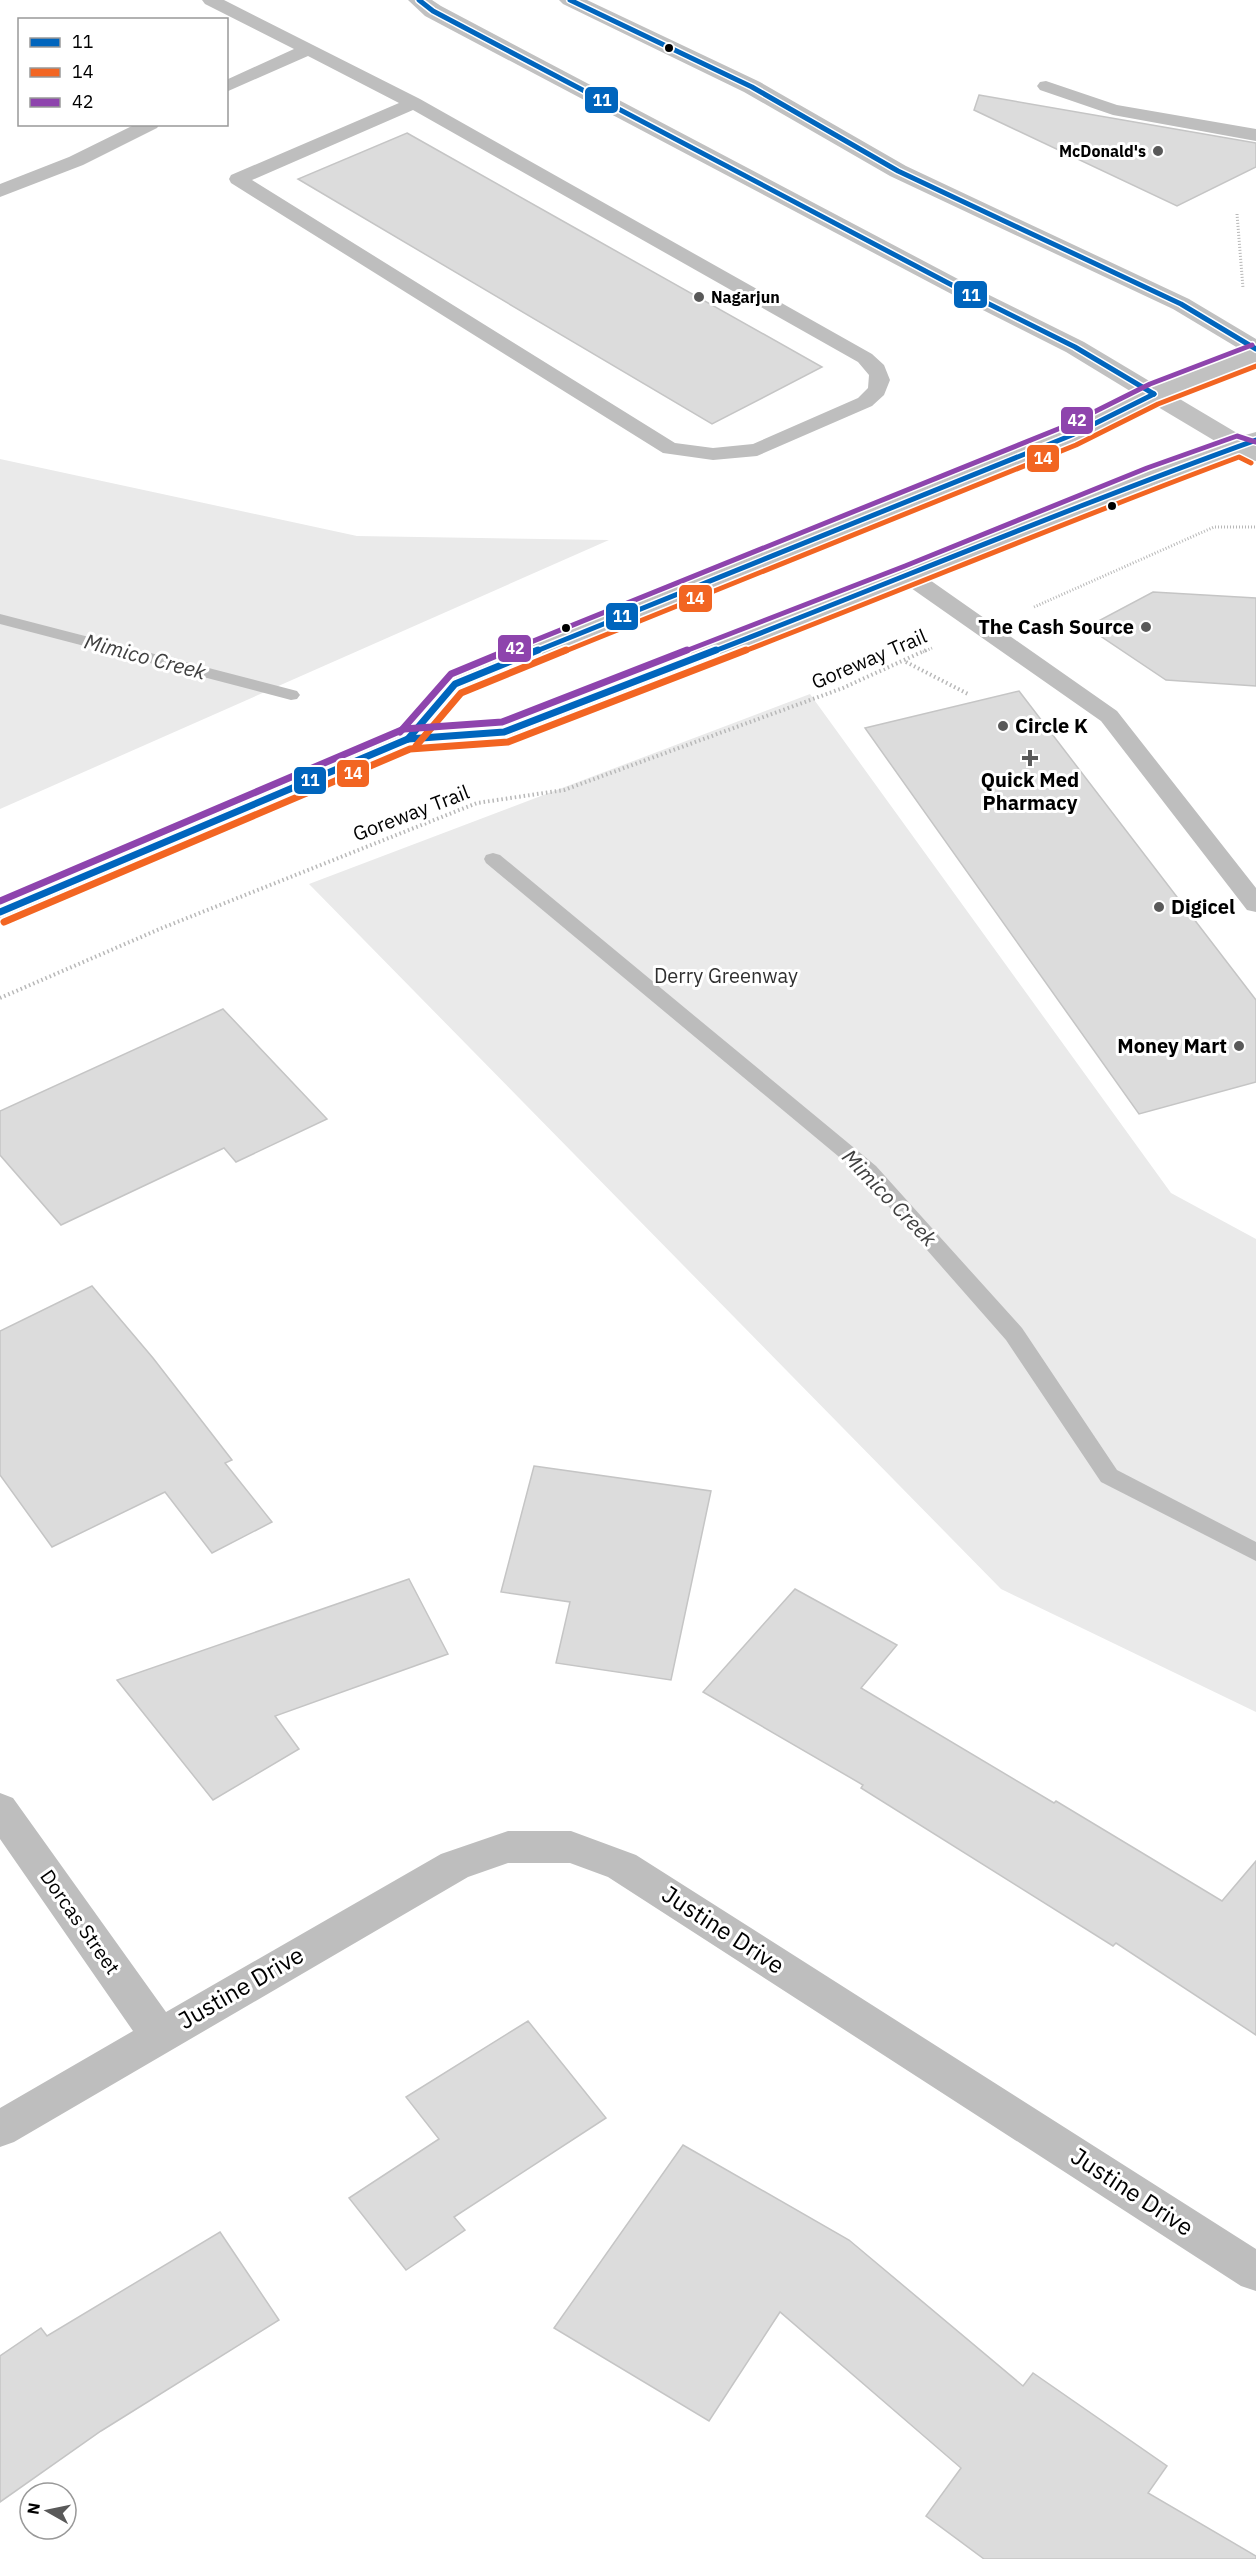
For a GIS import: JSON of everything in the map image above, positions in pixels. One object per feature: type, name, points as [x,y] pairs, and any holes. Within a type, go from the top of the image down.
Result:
[{"type":"main road","points":[[419,0],[444,16],[946,282],[1076,347],[1154,394],[1250,447]]},
{"type":"main road","points":[[570,0],[752,87],[898,171],[1180,303],[1256,349]]},
{"type":"main road","points":[[408,739],[455,684],[1072,435],[1154,394],[1256,355]]},
{"type":"main road","points":[[0,912],[408,739],[504,732],[909,576],[1140,482],[1250,447]]},
{"type":"street","name":"Dorcas Street","points":[[0,1809],[159,2035]]},
{"type":"street","name":"Justine Drive","points":[[0,2129],[455,1865],[508,1847],[571,1847],[622,1866],[1256,2272]]},
{"type":"lane","points":[[211,0],[414,103],[865,358],[875,366],[880,375],[880,385],[875,394],[865,402],[757,450],[713,454],[670,450],[238,179],[414,103]]},
{"type":"lane","points":[[228,86],[308,49]]},
{"type":"lane","points":[[1046,86],[1106,108],[1256,135]]},
{"type":"lane","points":[[0,190],[76,161],[147,126]]},
{"type":"lane","points":[[909,576],[1109,716],[1256,904]]},
{"type":"path","points":[[1237,214],[1243,288]]},
{"type":"path","points":[[1028,610],[1214,527],[1256,526]]},
{"type":"path","name":"Goreway Trail","points":[[0,998],[162,928],[477,803],[564,790],[843,688],[906,662],[941,644]]},
{"type":"path","points":[[906,662],[968,694]]},
{"type":"green space","points":[[0,459],[357,536],[609,540],[0,809]]},
{"type":"green space","name":"Derry Greenway","points":[[810,694],[1171,1193],[1256,1239],[1256,1712],[1001,1589],[309,884]]},
{"type":"building","name":"McDonald's","points":[[979,95],[1256,143],[1256,167],[1177,206],[974,110]]},
{"type":"building","points":[[407,133],[822,367],[712,424],[298,179]]},
{"type":"building","points":[[1153,592],[1256,598],[1256,686],[1166,680],[1087,627]]},
{"type":"building","points":[[1019,691],[1256,1000],[1256,1082],[1139,1114],[865,728]]},
{"type":"building","points":[[223,1009],[327,1119],[236,1162],[224,1148],[61,1225],[0,1155],[0,1111]]},
{"type":"building","points":[[92,1286],[153,1358],[232,1460],[225,1463],[272,1522],[212,1553],[165,1492],[52,1547],[0,1475],[0,1331]]},
{"type":"building","points":[[534,1466],[711,1491],[671,1680],[556,1663],[570,1602],[501,1592]]},
{"type":"building","points":[[409,1579],[448,1654],[275,1716],[299,1749],[213,1800],[117,1680]]},
{"type":"building","points":[[795,1589],[897,1645],[861,1688],[1054,1803],[1056,1801],[1222,1901],[1256,1861],[1256,2035],[1116,1943],[1113,1946],[861,1788],[863,1785],[703,1692]]},
{"type":"building","points":[[528,2021],[606,2118],[454,2217],[465,2230],[406,2270],[349,2198],[439,2139],[406,2097]]},
{"type":"building","points":[[683,2145],[849,2240],[1023,2386],[1033,2373],[1167,2466],[1148,2493],[1256,2556],[1256,2559],[984,2559],[926,2516],[961,2468],[780,2312],[709,2421],[554,2328]]},
{"type":"building","points":[[220,2232],[279,2320],[101,2431],[30,2481],[18,2481],[18,2489],[0,2502],[0,2356],[41,2328],[47,2336]]},
{"type":"waterway","name":"Mimico Creek","points":[[0,619],[291,695]]},
{"type":"waterway","name":"Mimico Creek","points":[[493,859],[869,1171],[1014,1334],[1109,1476],[1256,1552]]},
{"type":"transit line","name":"11","points":[[419,0],[433,11],[967,293],[1075,347],[1154,394]]},
{"type":"transit line","name":"11","points":[[570,0],[752,87],[898,171],[1181,304],[1256,349]]},
{"type":"transit line","name":"42","points":[[400,732],[451,674],[1068,425],[1150,384],[1252,345]]},
{"type":"transit line","name":"14","points":[[416,746],[461,693],[1076,445],[1158,404],[1256,366]]},
{"type":"transit line","name":"11","points":[[408,739],[455,684],[1072,435],[1154,394]]},
{"type":"transit line","name":"42","points":[[0,901],[404,729],[502,722],[905,566],[1147,468],[1237,436],[1256,442]]},
{"type":"transit line","name":"11","points":[[0,912],[408,739],[504,732],[909,576],[1151,478],[1256,440]]},
{"type":"transit line","name":"14","points":[[4,922],[410,749],[508,742],[913,586],[1155,488],[1239,457],[1251,463]]},
{"type":"place","name":"McDonald's","points":[[1158,151]]},
{"type":"place","name":"Nagarjun","points":[[699,297]]},
{"type":"place","name":"The Cash Source","points":[[1146,627]]},
{"type":"place","name":"Circle K","points":[[1003,726]]},
{"type":"place","name":"Quick Med Pharmacy","points":[[1030,758]]},
{"type":"place","name":"Digicel","points":[[1159,907]]},
{"type":"place","name":"Money Mart","points":[[1239,1046]]}]
